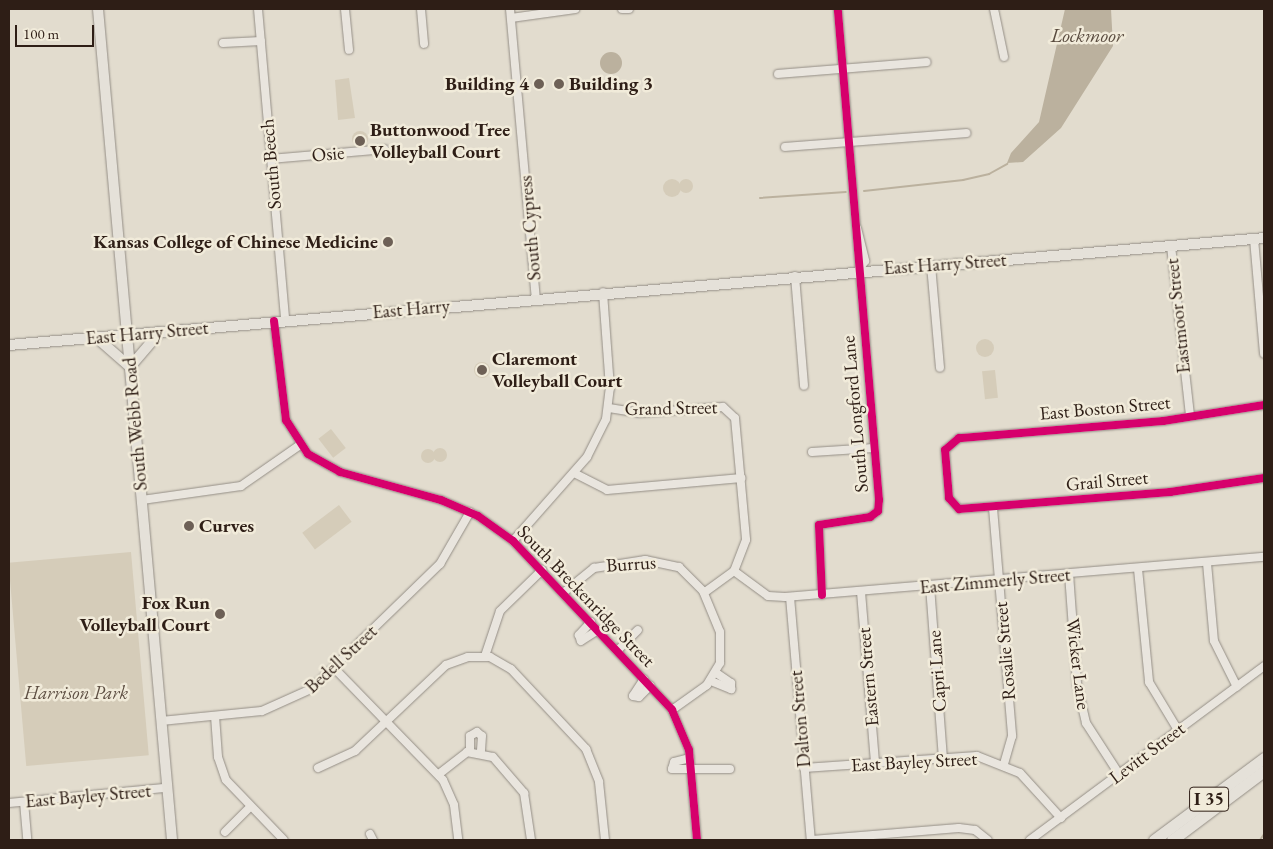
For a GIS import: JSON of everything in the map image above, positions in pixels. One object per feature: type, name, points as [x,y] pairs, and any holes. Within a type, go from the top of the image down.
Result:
[{"type":"highway","name":"I 35","points":[[1154,840],[1264,758]]},
{"type":"highway","name":"I 35","points":[[1172,840],[1264,771]]},
{"type":"main road","name":"South Webb Road","points":[[98,9],[172,840]]},
{"type":"main road","name":"East Harry Street","points":[[536,298],[1259,239]]},
{"type":"main road","name":"East Harry","points":[[285,320],[536,298]]},
{"type":"main road","name":"East Harry Street","points":[[9,345],[285,320]]},
{"type":"main road","points":[[97,337],[130,367],[161,332]]},
{"type":"street","name":"South Beech","points":[[258,9],[285,320]]},
{"type":"street","points":[[345,9],[349,50]]},
{"type":"street","points":[[421,9],[424,44]]},
{"type":"street","name":"South Cypress","points":[[510,9],[536,298]]},
{"type":"street","points":[[511,18],[575,9]]},
{"type":"street","points":[[622,9],[630,9]]},
{"type":"street","name":"South Longford Lane","points":[[822,595],[818,525],[870,517],[878,511],[858,271],[857,228],[838,9]]},
{"type":"street","points":[[994,9],[1004,57]]},
{"type":"street","points":[[223,43],[260,41]]},
{"type":"street","points":[[778,74],[926,62]]},
{"type":"street","points":[[785,147],[966,133]]},
{"type":"street","name":"Osie","points":[[271,159],[385,149]]},
{"type":"street","points":[[1259,239],[1264,354]]},
{"type":"street","name":"Eastmoor Street","points":[[1171,246],[1190,416]]},
{"type":"street","points":[[932,265],[940,368]]},
{"type":"street","points":[[795,276],[804,386]]},
{"type":"street","points":[[514,541],[574,473],[596,443],[609,408],[603,292]]},
{"type":"street","name":"South Breckenridge Street","points":[[274,321],[286,420],[300,445],[315,460],[340,472],[470,512],[514,541],[618,650],[672,710],[690,758],[696,840]]},
{"type":"street","name":"East Boston Street","points":[[953,505],[948,488],[949,442],[959,438],[1190,416],[1264,405]]},
{"type":"street","name":"Grand Street","points":[[609,408],[639,412],[723,407],[731,411],[741,478]]},
{"type":"street","points":[[142,500],[240,486],[300,445]]},
{"type":"street","points":[[812,452],[874,448]]},
{"type":"street","points":[[574,473],[607,490],[741,478],[746,540],[734,571],[704,593]]},
{"type":"street","name":"Grail Street","points":[[953,505],[993,508],[1170,492],[1264,478]]},
{"type":"street","name":"Rosalie Street","points":[[993,508],[1012,736],[1004,764]]},
{"type":"street","name":"Bedell Street","points":[[161,721],[215,716],[287,703],[334,668],[440,564],[470,512]]},
{"type":"street","name":"East Zimmerly Street","points":[[734,571],[768,596],[790,597],[1264,557]]},
{"type":"street","name":"Burrus","points":[[564,593],[594,568],[645,560],[679,567],[704,593],[720,632],[716,673],[711,682],[672,710]]},
{"type":"street","points":[[1207,563],[1214,641],[1220,660],[1237,687]]},
{"type":"street","points":[[1138,569],[1149,682],[1178,730]]},
{"type":"street","points":[[485,656],[500,611],[542,570]]},
{"type":"street","name":"Wicker Lane","points":[[1069,574],[1078,684],[1086,723],[1119,774]]},
{"type":"street","name":"Capri Lane","points":[[930,586],[944,757]]},
{"type":"street","name":"Eastern Street","points":[[860,592],[875,762]]},
{"type":"street","name":"Dalton Street","points":[[790,597],[811,840]]},
{"type":"street","points":[[591,622],[579,635],[581,641],[598,630]]},
{"type":"street","points":[[618,650],[638,630]]},
{"type":"street","points":[[318,768],[354,752],[446,665],[468,656],[485,656],[511,668],[586,749],[599,782],[605,840]]},
{"type":"street","name":"Levitt Street","points":[[1030,840],[1264,666]]},
{"type":"street","points":[[334,668],[439,774],[452,799],[458,840]]},
{"type":"street","points":[[711,682],[727,691],[732,688],[716,673]]},
{"type":"street","points":[[644,679],[633,696],[640,697],[650,686]]},
{"type":"street","points":[[215,716],[221,768],[250,807],[284,840]]},
{"type":"street","points":[[470,752],[470,736],[477,732],[482,736],[481,752]]},
{"type":"street","points":[[439,774],[470,752],[481,752],[499,762],[522,788],[531,840]]},
{"type":"street","name":"East Bayley Street","points":[[804,768],[977,756],[1004,764],[1039,788],[1061,818]]},
{"type":"street","points":[[690,758],[674,762],[671,768],[692,772],[730,769]]},
{"type":"street","name":"East Bayley Street","points":[[9,803],[166,788]]},
{"type":"street","points":[[24,802],[27,840]]},
{"type":"street","points":[[225,832],[250,807]]},
{"type":"street","points":[[811,840],[959,828],[975,830],[988,840]]},
{"type":"green space","points":[[349,78],[355,118],[338,120],[335,80]]},
{"type":"green space","name":"Buttonwood Tree Volleyball Court","points":[[360,131],[366,133],[368,139],[366,145],[360,147],[354,145],[352,139],[354,133]]},
{"type":"green space","points":[[668,179],[676,179],[681,184],[679,195],[668,197],[663,192],[663,184]]},
{"type":"green space","points":[[683,179],[689,179],[693,186],[689,193],[683,193],[679,189],[679,183]]},
{"type":"green space","points":[[985,339],[991,342],[994,348],[991,354],[985,357],[979,354],[976,348],[979,342]]},
{"type":"green space","name":"Claremont Volleyball Court","points":[[482,362],[490,370],[482,378],[474,370]]},
{"type":"green space","points":[[995,370],[998,398],[985,399],[982,371]]},
{"type":"green space","points":[[331,429],[346,448],[333,458],[318,439]]},
{"type":"green space","points":[[437,448],[443,448],[447,455],[443,462],[437,462],[433,458],[433,452]]},
{"type":"green space","points":[[425,449],[431,449],[435,456],[431,463],[425,463],[421,459],[421,453]]},
{"type":"green space","points":[[339,505],[352,522],[315,549],[302,533]]},
{"type":"green space","name":"Harrison Park","points":[[131,552],[149,755],[26,766],[9,563]]},
{"type":"green space","name":"Fox Run Volleyball Court","points":[[220,608],[226,614],[220,620],[214,614]]},
{"type":"water","name":"Lockmoor","points":[[1065,9],[1111,9],[1113,46],[1061,128],[1023,162],[1007,163],[1011,153],[1039,122]]},
{"type":"water","points":[[611,52],[619,55],[622,63],[619,71],[611,74],[603,71],[600,63],[603,55]]},
{"type":"waterway","points":[[864,191],[963,180],[989,174],[1007,164]]},
{"type":"waterway","points":[[760,198],[846,192]]},
{"type":"waterway","points":[[1260,840],[1264,834]]},
{"type":"cycle path","points":[[822,595],[819,525],[870,517],[878,511],[879,500],[838,9]]},
{"type":"cycle path","points":[[274,321],[286,420],[308,454],[340,472],[441,500],[478,516],[513,541],[672,710],[689,750],[697,840]]},
{"type":"cycle path","points":[[1264,405],[1163,421],[959,438],[945,450],[949,498],[959,509],[1170,492],[1264,478]]},
{"type":"place","name":"Building 4","points":[[539,84]]},
{"type":"place","name":"Building 3","points":[[559,84]]},
{"type":"place","name":"Buttonwood Tree Volleyball Court","points":[[360,141]]},
{"type":"place","name":"Kansas College of Chinese Medicine","points":[[388,242]]},
{"type":"place","name":"Claremont Volleyball Court","points":[[482,370]]},
{"type":"place","name":"Curves","points":[[189,526]]},
{"type":"place","name":"Fox Run Volleyball Court","points":[[220,614]]}]
